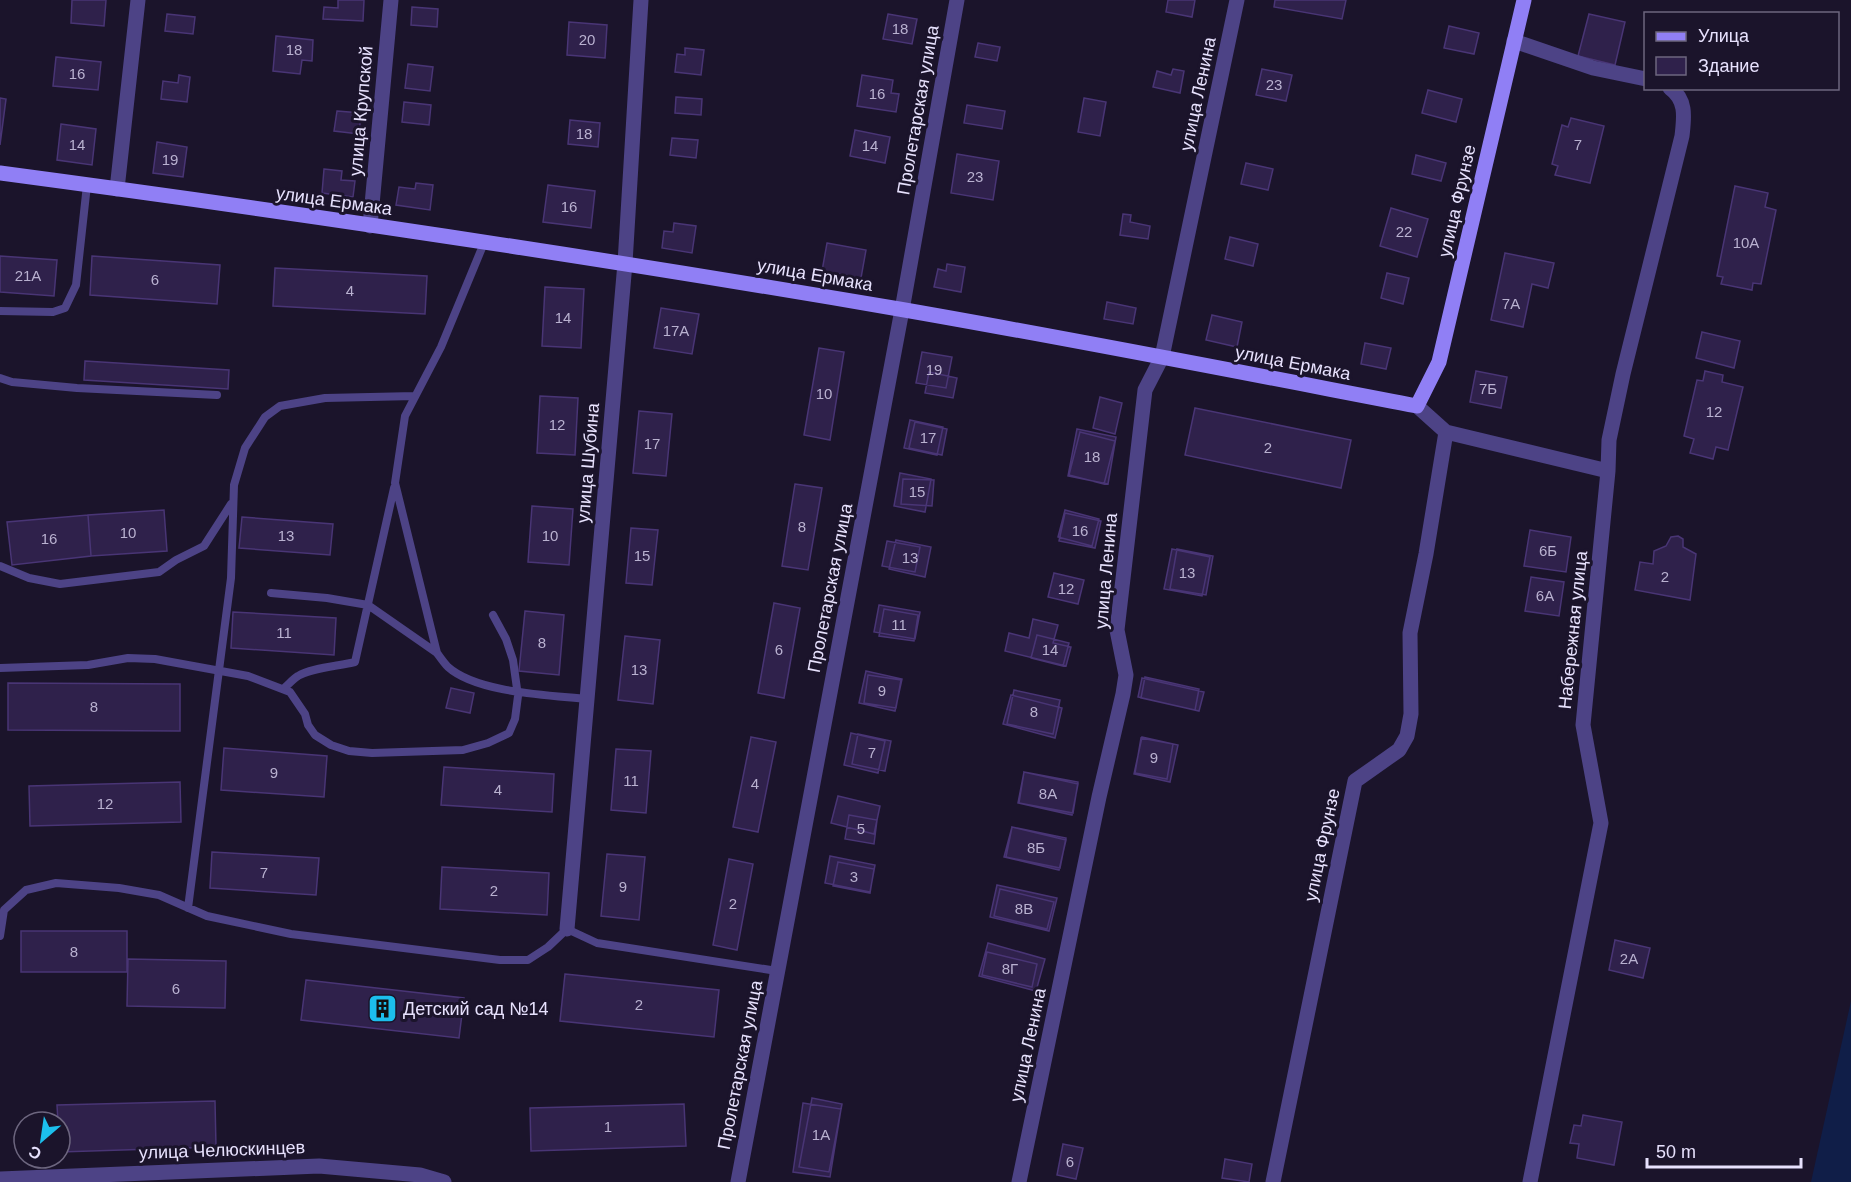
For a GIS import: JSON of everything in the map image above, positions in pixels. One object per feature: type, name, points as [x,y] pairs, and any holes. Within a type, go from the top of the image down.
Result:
[{"type":"street","points":[[117,189],[138,0]]},
{"type":"street","name":"улица Крупской","points":[[370,226],[391,0]]},
{"type":"street","name":"улица Шубина","points":[[567,929],[625,263],[642,0]]},
{"type":"street","name":"Пролетарская улица","points":[[738,1182],[902,310],[957,0]]},
{"type":"street","name":"улица Ленина","points":[[1019,1182],[1123,694],[1126,675],[1117,630],[1145,390],[1162,357],[1238,0]]},
{"type":"street","name":"улица Фрунзе","points":[[1417,406],[1439,362],[1524,0]]},
{"type":"street","points":[[1514,41],[1593,68],[1644,79]]},
{"type":"street","name":"Набережная улица","points":[[1530,1182],[1601,823],[1583,725],[1608,471],[1609,440],[1682,136],[1684,116],[1682,102],[1672,90]]},
{"type":"street","name":"улица Ермака","points":[[0,173],[625,263],[902,310],[1417,406]]},
{"type":"street","points":[[1417,406],[1446,432],[1608,471]]},
{"type":"street","name":"улица Фрунзе","points":[[1273,1182],[1355,781],[1399,750],[1407,736],[1411,714],[1410,633],[1426,554],[1446,432]]},
{"type":"street","name":"улица Челюскинцев","points":[[0,1179],[319,1166],[420,1175],[444,1182]]},
{"type":"lane","points":[[0,311],[53,312],[65,308],[76,285],[87,185]]},
{"type":"lane","points":[[283,689],[298,675],[311,670],[355,662],[395,483],[405,416],[441,347],[484,243]]},
{"type":"lane","points":[[0,378],[12,382],[77,388],[217,396]]},
{"type":"lane","points":[[188,908],[231,578],[236,475],[245,448],[265,417],[280,406],[325,398],[416,396]]},
{"type":"lane","points":[[395,483],[436,652]]},
{"type":"lane","points":[[0,566],[29,578],[60,584],[159,572],[176,560],[204,546],[233,501]]},
{"type":"lane","points":[[272,593],[368,604],[436,652],[449,668],[472,681],[518,692],[587,699]]},
{"type":"lane","points":[[0,668],[88,665],[128,658],[155,659],[248,676],[290,692],[305,714],[308,725],[315,735],[331,745],[349,751],[372,753],[463,750],[489,744],[508,733],[515,719],[518,692],[513,660],[506,639],[493,615]]},
{"type":"lane","points":[[0,936],[4,910],[11,903],[26,890],[56,883],[119,888],[159,895],[207,916],[291,934],[500,960],[528,960],[548,947],[567,929],[597,943],[777,971]]},
{"type":"water","points":[[1851,1001],[1851,1182],[1811,1182]]},
{"type":"building","points":[[72,0],[106,0],[104,26],[71,23]]},
{"type":"building","points":[[338,0],[364,0],[363,21],[323,19],[324,7],[338,8]]},
{"type":"building","points":[[1168,0],[1195,0],[1192,17],[1166,12]]},
{"type":"building","points":[[1275,0],[1346,0],[1342,19],[1274,7]]},
{"type":"building","points":[[412,7],[438,9],[437,27],[411,25]]},
{"type":"building","points":[[167,14],[195,17],[193,34],[165,31]]},
{"type":"building","points":[[888,14],[917,19],[912,44],[883,39]]},
{"type":"building","points":[[1589,14],[1625,22],[1615,65],[1578,56]]},
{"type":"building","points":[[569,22],[607,25],[605,58],[567,55]]},
{"type":"building","points":[[1449,26],[1479,33],[1474,54],[1444,48]]},
{"type":"building","points":[[276,36],[313,40],[312,61],[302,60],[300,74],[273,71]]},
{"type":"building","points":[[978,43],[1000,47],[997,61],[975,57]]},
{"type":"building","points":[[685,48],[704,50],[701,75],[675,72],[677,54],[685,55]]},
{"type":"building","points":[[56,57],[101,62],[98,90],[53,86]]},
{"type":"building","points":[[408,64],[433,67],[430,91],[405,88]]},
{"type":"building","points":[[1173,69],[1184,71],[1180,93],[1153,87],[1157,71],[1171,75]]},
{"type":"building","points":[[1262,69],[1292,75],[1286,101],[1256,95]]},
{"type":"building","points":[[179,75],[190,77],[187,102],[161,99],[163,81],[178,83]]},
{"type":"building","points":[[862,75],[893,80],[891,93],[899,94],[896,112],[857,106]]},
{"type":"building","points":[[1428,90],[1462,99],[1456,122],[1422,113]]},
{"type":"building","points":[[676,97],[702,99],[701,115],[675,113]]},
{"type":"building","points":[[0,98],[6,99],[0,145]]},
{"type":"building","points":[[1084,98],[1106,102],[1100,136],[1078,132]]},
{"type":"building","points":[[404,102],[431,105],[429,125],[402,122]]},
{"type":"building","points":[[967,105],[1005,111],[1002,129],[964,123]]},
{"type":"building","points":[[337,111],[361,113],[359,134],[334,131]]},
{"type":"building","points":[[1571,118],[1604,126],[1590,183],[1555,175],[1558,166],[1552,164],[1562,125],[1568,127]]},
{"type":"building","points":[[570,120],[600,123],[598,147],[568,144]]},
{"type":"building","points":[[61,124],[96,129],[92,165],[57,160]]},
{"type":"building","points":[[855,130],[890,137],[885,163],[850,156]]},
{"type":"building","points":[[672,138],[698,140],[696,158],[670,155]]},
{"type":"building","points":[[157,142],[187,147],[183,177],[153,173]]},
{"type":"building","points":[[957,154],[999,161],[993,200],[951,193]]},
{"type":"building","points":[[1416,155],[1446,163],[1441,181],[1412,174]]},
{"type":"building","points":[[1246,163],[1273,169],[1268,190],[1241,184]]},
{"type":"building","points":[[324,169],[342,171],[341,180],[355,181],[353,197],[322,193]]},
{"type":"building","points":[[416,183],[433,185],[430,210],[396,205],[399,187],[415,189]]},
{"type":"building","points":[[548,185],[595,191],[591,228],[543,222]]},
{"type":"building","points":[[1735,186],[1768,193],[1765,207],[1776,210],[1761,284],[1753,283],[1752,290],[1721,284],[1723,277],[1717,276]]},
{"type":"building","points":[[1391,208],[1428,219],[1417,257],[1380,246]]},
{"type":"building","points":[[1123,214],[1131,215],[1130,222],[1150,226],[1148,239],[1120,235]]},
{"type":"building","points":[[674,223],[696,226],[692,253],[662,248],[664,231],[673,232]]},
{"type":"building","points":[[1230,237],[1258,244],[1253,266],[1225,259]]},
{"type":"building","points":[[827,243],[866,250],[861,278],[822,271]]},
{"type":"building","points":[[1505,253],[1554,263],[1548,288],[1532,284],[1523,327],[1491,320]]},
{"type":"building","points":[[0,256],[57,260],[54,296],[0,292]]},
{"type":"building","points":[[92,256],[220,265],[217,304],[90,295]]},
{"type":"building","points":[[947,264],[965,267],[961,292],[934,287],[938,269],[946,271]]},
{"type":"building","points":[[275,268],[427,276],[425,314],[273,306]]},
{"type":"building","points":[[1387,273],[1409,278],[1403,304],[1381,298]]},
{"type":"building","points":[[545,287],[584,289],[581,348],[542,346]]},
{"type":"building","points":[[1107,302],[1136,308],[1133,324],[1104,319]]},
{"type":"building","points":[[661,308],[699,314],[692,354],[654,348]]},
{"type":"building","points":[[1212,315],[1242,322],[1237,347],[1206,340]]},
{"type":"building","points":[[1702,332],[1740,341],[1734,368],[1696,358]]},
{"type":"building","points":[[1365,343],[1391,348],[1386,369],[1361,364]]},
{"type":"building","points":[[819,348],[844,352],[830,440],[804,435]]},
{"type":"building","points":[[922,352],[952,357],[946,388],[916,383]]},
{"type":"building","points":[[85,361],[229,370],[228,389],[84,380]]},
{"type":"building","points":[[1476,371],[1507,377],[1501,408],[1470,402]]},
{"type":"building","points":[[1705,371],[1723,375],[1722,382],[1743,387],[1728,450],[1716,447],[1713,459],[1690,453],[1694,439],[1684,436],[1697,380],[1703,381]]},
{"type":"building","points":[[929,372],[957,378],[953,398],[925,393]]},
{"type":"building","points":[[540,396],[578,398],[575,455],[537,453]]},
{"type":"building","points":[[1100,397],[1122,403],[1115,434],[1093,428]]},
{"type":"building","points":[[1195,408],[1351,440],[1341,488],[1185,455]]},
{"type":"building","points":[[639,411],[672,414],[666,476],[633,473]]},
{"type":"building","points":[[910,420],[943,427],[937,455],[904,448]]},
{"type":"building","points":[[915,422],[947,429],[942,455],[909,448]]},
{"type":"building","points":[[1077,429],[1116,437],[1108,484],[1068,476]]},
{"type":"building","points":[[1080,432],[1115,441],[1104,484],[1069,475]]},
{"type":"building","points":[[900,473],[931,479],[925,512],[894,506]]},
{"type":"building","points":[[903,479],[934,480],[932,506],[901,504]]},
{"type":"building","points":[[795,484],[822,488],[808,570],[782,566]]},
{"type":"building","points":[[532,506],[573,509],[569,565],[528,562]]},
{"type":"building","points":[[164,510],[167,551],[91,556],[88,515]]},
{"type":"building","points":[[1065,510],[1099,519],[1092,546],[1058,537]]},
{"type":"building","points":[[1065,513],[1101,521],[1095,548],[1059,541]]},
{"type":"building","points":[[88,515],[91,556],[12,565],[7,522]]},
{"type":"building","points":[[242,517],[333,524],[330,555],[239,548]]},
{"type":"building","points":[[631,528],[658,530],[652,585],[626,583]]},
{"type":"building","points":[[1530,530],[1571,537],[1566,572],[1524,566]]},
{"type":"building","points":[[1678,536],[1683,539],[1683,547],[1696,554],[1690,600],[1635,590],[1640,562],[1653,564],[1654,551],[1666,546],[1671,537]]},
{"type":"building","points":[[896,540],[931,547],[925,577],[889,569]]},
{"type":"building","points":[[887,541],[920,547],[915,572],[882,566]]},
{"type":"building","points":[[1172,549],[1210,557],[1202,596],[1164,589]]},
{"type":"building","points":[[1177,549],[1213,556],[1206,595],[1170,589]]},
{"type":"building","points":[[1054,573],[1084,580],[1078,604],[1048,597]]},
{"type":"building","points":[[1531,577],[1564,582],[1559,616],[1525,611]]},
{"type":"building","points":[[774,603],[800,608],[784,698],[758,693]]},
{"type":"building","points":[[879,605],[920,612],[915,639],[874,632]]},
{"type":"building","points":[[884,609],[918,615],[914,641],[879,636]]},
{"type":"building","points":[[525,611],[564,615],[559,675],[519,671]]},
{"type":"building","points":[[233,612],[336,618],[334,655],[231,648]]},
{"type":"building","points":[[1033,619],[1058,625],[1053,643],[1071,647],[1066,666],[1005,651],[1009,633],[1029,638]]},
{"type":"building","points":[[1037,635],[1069,643],[1063,666],[1031,658]]},
{"type":"building","points":[[625,636],[660,640],[653,704],[618,700]]},
{"type":"building","points":[[866,671],[902,679],[895,711],[859,703]]},
{"type":"building","points":[[868,675],[901,680],[896,708],[864,703]]},
{"type":"building","points":[[1145,677],[1199,689],[1195,710],[1141,698]]},
{"type":"building","points":[[1142,678],[1204,692],[1199,711],[1138,697]]},
{"type":"building","points":[[8,683],[180,684],[180,731],[8,730]]},
{"type":"building","points":[[451,688],[474,693],[470,713],[446,708]]},
{"type":"building","points":[[1014,690],[1060,700],[1053,734],[1007,724]]},
{"type":"building","points":[[1011,695],[1062,708],[1055,738],[1003,724]]},
{"type":"building","points":[[851,733],[885,741],[878,773],[844,765]]},
{"type":"building","points":[[858,734],[891,741],[885,771],[852,764]]},
{"type":"building","points":[[751,737],[776,742],[758,832],[733,827]]},
{"type":"building","points":[[1142,737],[1178,745],[1170,782],[1134,774]]},
{"type":"building","points":[[1141,738],[1173,744],[1167,779],[1135,773]]},
{"type":"building","points":[[224,748],[327,756],[324,797],[221,790]]},
{"type":"building","points":[[616,749],[651,751],[646,813],[611,810]]},
{"type":"building","points":[[444,767],[554,774],[552,812],[441,805]]},
{"type":"building","points":[[1024,772],[1078,784],[1072,815],[1018,803]]},
{"type":"building","points":[[1024,772],[1078,782],[1073,813],[1019,803]]},
{"type":"building","points":[[180,782],[181,822],[30,826],[29,786]]},
{"type":"building","points":[[838,796],[880,806],[874,834],[831,823]]},
{"type":"building","points":[[849,815],[877,820],[874,844],[845,839]]},
{"type":"building","points":[[1012,827],[1066,838],[1060,868],[1006,857]]},
{"type":"building","points":[[1012,827],[1066,840],[1059,870],[1004,857]]},
{"type":"building","points":[[212,852],[319,858],[316,895],[210,888]]},
{"type":"building","points":[[607,854],[645,857],[639,920],[601,916]]},
{"type":"building","points":[[830,856],[875,865],[870,892],[825,883]]},
{"type":"building","points":[[729,859],[753,864],[737,950],[713,945]]},
{"type":"building","points":[[838,862],[874,869],[870,893],[833,886]]},
{"type":"building","points":[[442,867],[549,873],[547,915],[440,909]]},
{"type":"building","points":[[997,885],[1057,898],[1049,931],[990,917]]},
{"type":"building","points":[[1000,889],[1054,902],[1047,929],[994,916]]},
{"type":"building","points":[[21,931],[127,931],[127,972],[21,972]]},
{"type":"building","points":[[1615,940],[1650,948],[1643,978],[1609,970]]},
{"type":"building","points":[[988,943],[1045,959],[1036,991],[979,976]]},
{"type":"building","points":[[987,952],[1037,964],[1032,987],[982,975]]},
{"type":"building","points":[[128,959],[226,961],[225,1008],[127,1006]]},
{"type":"building","points":[[565,974],[719,990],[714,1037],[560,1021]]},
{"type":"building","name":"Детский сад №14","points":[[306,980],[464,998],[459,1038],[301,1020]]},
{"type":"building","points":[[812,1098],[842,1104],[829,1172],[799,1167]]},
{"type":"building","points":[[215,1101],[216,1147],[72,1152],[72,1110],[57,1110],[57,1105]]},
{"type":"building","points":[[803,1103],[841,1109],[830,1177],[793,1172]]},
{"type":"building","points":[[684,1104],[686,1146],[531,1151],[530,1108]]},
{"type":"building","points":[[1583,1115],[1622,1122],[1614,1165],[1577,1158],[1579,1144],[1570,1143],[1574,1125],[1581,1126]]},
{"type":"building","points":[[1063,1144],[1083,1148],[1076,1179],[1057,1175]]},
{"type":"building","points":[[1225,1159],[1252,1164],[1249,1182],[1222,1178]]},
{"type":"place","name":"Детский сад №14","points":[[382,1009]]}]
